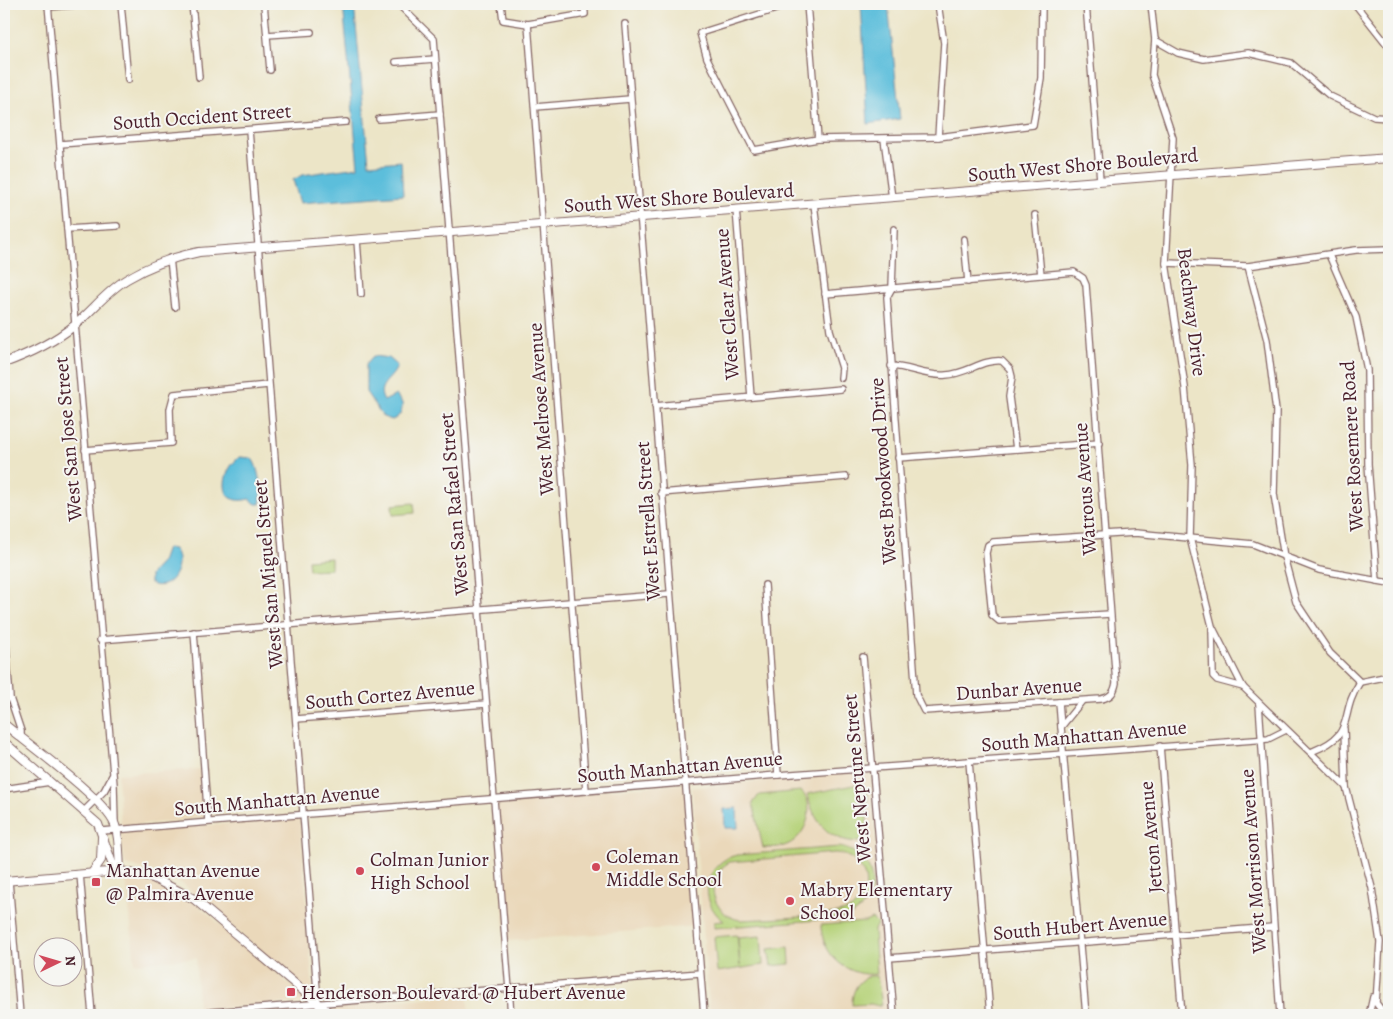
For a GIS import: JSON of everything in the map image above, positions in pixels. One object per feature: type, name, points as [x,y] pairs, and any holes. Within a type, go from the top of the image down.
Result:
[{"type":"street","points":[[48,6],[89,4]]},
{"type":"street","points":[[121,4],[128,80]]},
{"type":"street","points":[[192,4],[199,77]]},
{"type":"street","points":[[264,4],[270,70]]},
{"type":"street","name":"West San Rafael Street","points":[[398,4],[434,40],[511,1015]]},
{"type":"street","points":[[501,4],[503,20],[528,24],[585,14],[584,4]]},
{"type":"street","points":[[766,4],[767,12]]},
{"type":"street","points":[[792,4],[700,33],[707,58],[754,150],[818,139],[938,138],[1033,125],[1041,78],[1042,4]]},
{"type":"street","points":[[807,4],[818,139]]},
{"type":"street","points":[[938,4],[944,43],[938,138]]},
{"type":"street","points":[[1086,4],[1100,180]]},
{"type":"street","name":"Beachway Drive","points":[[1151,4],[1155,40],[1152,75],[1173,138],[1166,263],[1187,407],[1192,465],[1190,538],[1212,626]]},
{"type":"street","points":[[1355,4],[1389,46]]},
{"type":"street","name":"West San Jose Street","points":[[48,6],[120,872]]},
{"type":"street","name":"West Melrose Avenue","points":[[528,24],[545,224],[570,602],[586,791]]},
{"type":"street","name":"West Estrella Street","points":[[625,24],[704,1015]]},
{"type":"street","points":[[267,35],[311,32]]},
{"type":"street","points":[[1155,40],[1178,53],[1204,59],[1248,53],[1292,63],[1330,96],[1374,117],[1389,118]]},
{"type":"street","points":[[396,62],[435,58]]},
{"type":"street","points":[[536,107],[630,99]]},
{"type":"street","points":[[379,119],[440,114]]},
{"type":"street","name":"South Occident Street","points":[[60,144],[346,122]]},
{"type":"street","name":"West San Miguel Street","points":[[249,130],[319,1015]]},
{"type":"street","points":[[884,139],[892,198]]},
{"type":"street","name":"South West Shore Boulevard","points":[[4,363],[32,353],[75,324],[107,293],[121,283],[170,258],[200,252],[1389,158]]},
{"type":"street","points":[[814,204],[830,330],[842,368],[842,378]]},
{"type":"street","name":"West Clear Avenue","points":[[736,209],[751,397]]},
{"type":"street","points":[[825,294],[1040,275],[1035,215]]},
{"type":"street","points":[[67,229],[117,226]]},
{"type":"street","name":"West Brookwood Drive","points":[[894,229],[892,288],[887,297],[891,366],[916,695],[924,711]]},
{"type":"street","points":[[964,239],[968,282]]},
{"type":"street","points":[[357,240],[361,294]]},
{"type":"street","points":[[1166,263],[1248,266],[1356,250],[1389,249]]},
{"type":"street","name":"West Rosemere Road","points":[[1329,255],[1356,317],[1367,370],[1368,464],[1377,581]]},
{"type":"street","points":[[170,258],[175,307]]},
{"type":"street","points":[[1248,266],[1267,340],[1276,411],[1274,494],[1284,557],[1296,602],[1330,654],[1360,682]]},
{"type":"street","name":"Watrous Avenue","points":[[1040,275],[1074,272],[1083,278],[1086,285],[1116,683],[1114,691]]},
{"type":"street","points":[[891,366],[905,366],[918,372],[945,375],[966,372],[990,360],[1002,361],[1010,369],[1012,377],[1009,398],[1016,449]]},
{"type":"street","points":[[85,450],[171,443],[170,409],[174,394],[268,385]]},
{"type":"street","points":[[655,406],[841,389]]},
{"type":"street","points":[[898,458],[1099,443]]},
{"type":"street","points":[[662,493],[846,477]]},
{"type":"street","points":[[1110,614],[999,621],[992,615],[986,553],[988,545],[993,542],[1105,533],[1135,533],[1190,538],[1253,544],[1319,570],[1389,583]]},
{"type":"street","points":[[765,585],[778,775]]},
{"type":"street","points":[[100,640],[669,594]]},
{"type":"street","points":[[4,619],[10,698],[21,731],[21,738],[12,749]]},
{"type":"street","points":[[1212,626],[1213,676],[1217,680],[1243,687]]},
{"type":"street","points":[[1212,626],[1243,687],[1346,786]]},
{"type":"street","points":[[194,632],[208,821]]},
{"type":"street","name":"West Neptune Street","points":[[863,657],[894,1015]]},
{"type":"street","points":[[1385,1015],[1376,1003],[1380,942],[1372,888],[1346,786],[1344,728],[1351,696],[1360,682],[1389,676]]},
{"type":"street","name":"Dunbar Avenue","points":[[924,711],[1082,701],[1105,698],[1114,691]]},
{"type":"street","points":[[1062,727],[1082,701]]},
{"type":"street","points":[[1059,702],[1086,1015]]},
{"type":"street","name":"South Cortez Avenue","points":[[296,719],[486,704]]},
{"type":"street","name":"West Morrison Avenue","points":[[1259,704],[1280,1015]]},
{"type":"street","points":[[4,724],[95,799],[109,814],[116,827]]},
{"type":"street","points":[[1311,752],[1334,742],[1344,728]]},
{"type":"street","name":"South Manhattan Avenue","points":[[102,831],[116,827],[1268,739],[1286,730]]},
{"type":"street","points":[[4,742],[84,811],[102,831],[112,863],[120,872]]},
{"type":"street","name":"Jetton Avenue","points":[[1160,746],[1182,1015]]},
{"type":"street","points":[[969,762],[990,1015]]},
{"type":"street","points":[[84,811],[108,785],[112,775]]},
{"type":"street","points":[[4,789],[50,782]]},
{"type":"street","points":[[92,873],[101,860],[102,831]]},
{"type":"street","points":[[20,1015],[6,881],[120,872],[153,878],[194,899],[332,1015]]},
{"type":"street","points":[[80,874],[92,1015]]},
{"type":"street","name":"South Hubert Avenue","points":[[889,958],[1273,927]]},
{"type":"street","points":[[173,1015],[700,973]]},
{"type":"street","points":[[1369,1015],[1376,985]]},
{"type":"shaded area","points":[[201,769],[205,818],[121,826],[118,774]]},
{"type":"shaded area","name":"Mabry Elementary School","points":[[870,770],[889,1015],[710,1015],[692,788]]},
{"type":"shaded area","name":"Coleman Middle School","points":[[686,784],[697,926],[506,941],[494,798]]},
{"type":"shaded area","points":[[300,818],[313,995],[183,884],[154,871],[125,865],[121,832]]},
{"type":"shaded area","points":[[125,872],[179,889],[309,1001],[198,1010],[196,958],[135,963]]},
{"type":"shaded area","points":[[467,995],[469,1015],[337,1015],[326,1006]]},
{"type":"shaded area","points":[[314,1007],[315,1015],[276,1015],[276,1010]]},
{"type":"green space","points":[[414,503],[415,513],[393,515],[392,505]]},
{"type":"green space","points":[[331,558],[331,569],[309,570],[308,560]]},
{"type":"green space","points":[[859,784],[868,794],[866,842],[843,840],[827,831],[815,816],[807,794]]},
{"type":"green space","points":[[801,791],[806,798],[809,814],[803,830],[791,843],[779,847],[763,848],[753,803],[759,795]]},
{"type":"green space","points":[[839,847],[853,851],[863,859],[869,869],[872,880],[871,891],[866,902],[858,911],[845,918],[714,928],[714,922],[724,921],[715,913],[710,904],[708,884],[711,874],[726,859],[737,855]],"holes":[[[835,853],[846,855],[861,868],[866,886],[858,904],[848,910],[813,916],[740,920],[730,917],[722,911],[717,903],[713,885],[721,868],[730,862]]]},
{"type":"green space","points":[[872,919],[877,924],[874,930],[877,974],[856,972],[839,963],[832,956],[823,938],[821,925],[865,922]]},
{"type":"green space","points":[[737,935],[740,966],[738,938],[761,936],[763,965],[717,972],[714,937]]},
{"type":"green space","points":[[789,947],[790,964],[771,966],[768,949]]},
{"type":"green space","points":[[869,976],[877,976],[882,1004],[879,1006],[871,1004],[852,1005],[856,988],[861,981]]},
{"type":"water","points":[[343,4],[354,4],[369,164],[401,161],[403,195],[300,203],[293,180],[302,175],[358,167]]},
{"type":"water","points":[[861,4],[888,4],[900,119],[868,124]]},
{"type":"water","points":[[373,356],[389,358],[397,365],[382,390],[384,401],[396,395],[402,403],[400,413],[392,420],[383,417],[366,392],[366,364]]},
{"type":"water","points":[[240,457],[251,458],[254,461],[258,472],[260,504],[256,504],[249,499],[238,500],[231,498],[227,493],[225,486],[226,478],[229,470]]},
{"type":"water","points":[[167,548],[174,549],[177,555],[177,569],[170,581],[164,585],[157,586],[150,583],[150,575],[162,562]]},
{"type":"water","points":[[737,808],[738,828],[725,828],[724,809]]},
{"type":"place","name":"Coleman Middle School","points":[[596,867]]},
{"type":"place","name":"Colman Junior High School","points":[[360,871]]},
{"type":"place","name":"Manhattan Avenue @ Palmira Avenue","points":[[96,882]]},
{"type":"place","name":"Mabry Elementary School","points":[[790,901]]},
{"type":"place","name":"Henderson Boulevard @ Hubert Avenue","points":[[291,992]]}]
